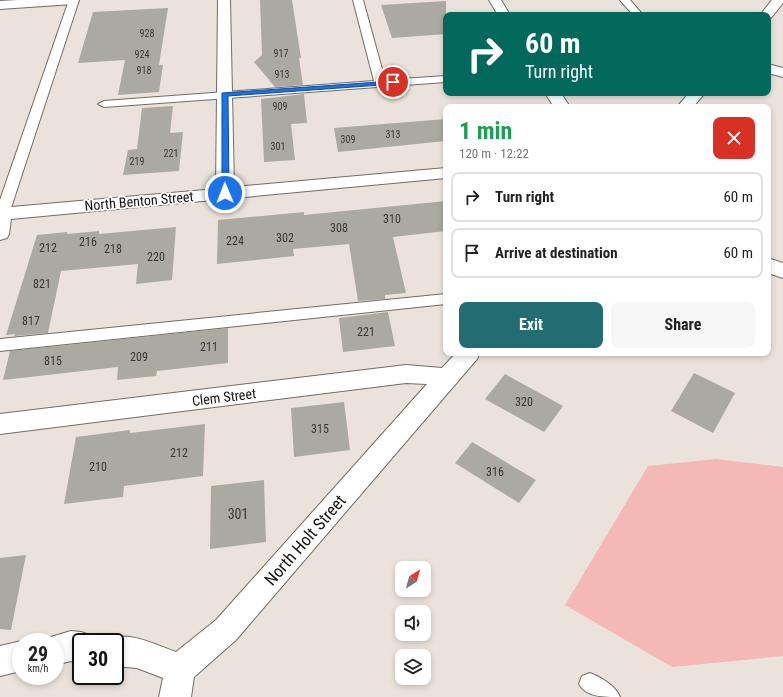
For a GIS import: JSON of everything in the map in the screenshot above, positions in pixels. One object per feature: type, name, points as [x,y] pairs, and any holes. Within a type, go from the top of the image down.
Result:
[{"type":"street","points":[[0,5],[74,0]]},
{"type":"street","points":[[224,0],[225,193]]},
{"type":"street","points":[[495,0],[502,12]]},
{"type":"street","points":[[768,12],[778,0]]},
{"type":"street","points":[[771,69],[783,73]]},
{"type":"street","points":[[688,104],[694,96]]},
{"type":"street","name":"North Benton Street","points":[[1,214],[443,173]]},
{"type":"street","points":[[0,234],[1,214]]},
{"type":"street","points":[[771,266],[783,270]]},
{"type":"street","name":"North Holt Street","points":[[124,652],[137,653],[178,683],[466,356]]},
{"type":"street","name":"Clem Street","points":[[0,424],[406,374],[447,377]]},
{"type":"street","points":[[0,661],[12,658]]},
{"type":"lane","points":[[1,214],[74,0]]},
{"type":"lane","points":[[358,0],[380,83]]},
{"type":"lane","points":[[625,0],[635,12]]},
{"type":"lane","points":[[104,104],[443,79]]},
{"type":"lane","points":[[0,345],[443,299]]},
{"type":"lane","points":[[590,684],[609,697]]},
{"type":"shaded area","points":[[716,459],[783,467],[783,656],[672,667],[565,605],[648,466]]},
{"type":"building","points":[[260,0],[292,0],[301,58],[299,58],[303,85],[275,87],[254,62],[262,55]]},
{"type":"building","points":[[446,1],[446,12],[443,12],[443,34],[392,38],[381,5]]},
{"type":"building","points":[[168,8],[159,65],[163,65],[159,92],[118,95],[125,60],[78,63],[93,12]]},
{"type":"building","points":[[304,94],[307,123],[291,124],[295,160],[264,162],[261,99]]},
{"type":"building","points":[[173,106],[170,133],[183,132],[179,171],[123,175],[128,150],[137,149],[142,108]]},
{"type":"building","points":[[443,119],[443,141],[338,152],[334,128]]},
{"type":"building","points":[[443,201],[443,231],[393,237],[406,293],[385,295],[385,299],[358,301],[349,244],[293,249],[294,256],[217,264],[218,220],[304,212],[304,215]]},
{"type":"building","points":[[176,227],[172,280],[136,284],[138,264],[61,271],[48,333],[14,336],[15,334],[6,335],[37,235],[99,231],[99,234]]},
{"type":"building","points":[[388,312],[395,346],[343,352],[339,318]]},
{"type":"building","points":[[228,328],[228,363],[157,371],[156,376],[117,380],[118,367],[3,380],[10,351]]},
{"type":"building","points":[[694,373],[735,393],[713,433],[671,411]]},
{"type":"building","points":[[505,374],[563,406],[544,432],[485,399]]},
{"type":"building","points":[[344,402],[350,450],[294,457],[291,408]]},
{"type":"building","points":[[205,424],[203,476],[124,486],[123,497],[64,504],[76,437],[130,430],[130,433]]},
{"type":"building","points":[[472,442],[536,480],[519,503],[455,463]]},
{"type":"building","points":[[264,480],[266,542],[210,549],[211,486]]},
{"type":"building","points":[[26,555],[11,630],[0,629],[0,558]]},
{"type":"route","points":[[225,193],[224,95],[393,82]]}]
